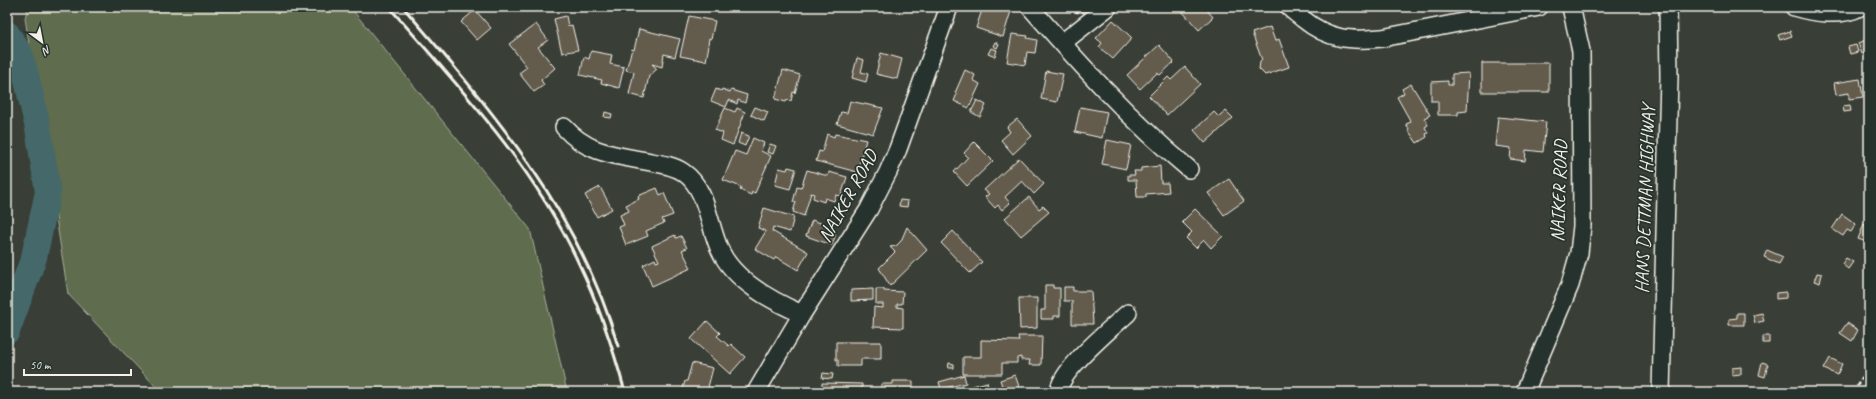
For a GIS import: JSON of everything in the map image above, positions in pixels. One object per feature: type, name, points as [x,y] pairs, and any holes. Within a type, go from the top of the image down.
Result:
[{"type":"street","name":"NAIKER ROAD","points":[[756,392],[802,314],[869,209],[888,172],[898,149],[949,7]]},
{"type":"street","points":[[1030,7],[1157,143],[1189,169]]},
{"type":"street","points":[[1062,43],[1108,7]]},
{"type":"street","points":[[1289,7],[1325,34],[1339,38],[1358,40],[1382,38],[1539,7]]},
{"type":"street","name":"NAIKER ROAD","points":[[1525,392],[1570,285],[1578,253],[1582,226],[1581,51],[1571,7]]},
{"type":"street","name":"HANS DETTMAN HIGHWAY","points":[[1661,392],[1669,77],[1668,7]]},
{"type":"street","points":[[1794,7],[1822,12],[1842,13],[1860,7]]},
{"type":"street","points":[[564,127],[578,141],[596,150],[666,165],[683,172],[693,182],[702,197],[709,214],[720,251],[732,268],[776,303],[802,314]]},
{"type":"street","points":[[1059,392],[1063,378],[1077,361],[1128,313]]},
{"type":"path","points":[[1853,392],[1869,367]]},
{"type":"green space","points":[[28,7],[350,7],[530,229],[567,392],[161,392],[68,294],[25,18]]},
{"type":"building","points":[[902,7],[914,7],[913,11]]},
{"type":"building","points":[[983,7],[988,9],[989,7],[999,7],[1011,11],[1003,37],[976,28]]},
{"type":"building","points":[[1069,7],[1087,7],[1084,13],[1079,10],[1078,13],[1068,9]]},
{"type":"building","points":[[1184,7],[1209,7],[1210,8],[1207,10],[1213,17],[1199,30],[1181,10]]},
{"type":"building","points":[[475,10],[491,28],[477,40],[461,22]]},
{"type":"building","points":[[566,16],[568,26],[572,25],[578,50],[562,53],[554,19]]},
{"type":"building","points":[[689,16],[715,21],[711,39],[709,38],[706,61],[680,56]]},
{"type":"building","points":[[1113,20],[1132,38],[1113,59],[1099,47],[1102,43],[1096,38]]},
{"type":"building","points":[[536,24],[548,40],[538,47],[555,68],[541,80],[544,85],[534,92],[519,73],[527,67],[509,44]]},
{"type":"building","points":[[1270,27],[1275,41],[1279,39],[1289,67],[1265,75],[1259,69],[1260,62],[1262,60],[1252,33]]},
{"type":"building","points":[[639,29],[680,39],[675,57],[664,54],[662,67],[652,64],[657,69],[649,76],[644,98],[629,94],[634,72],[626,70],[632,49],[634,50]]},
{"type":"building","points":[[1790,31],[1792,36],[1780,40],[1778,35]]},
{"type":"building","points":[[1012,34],[1028,36],[1027,38],[1037,40],[1035,53],[1027,52],[1025,65],[1007,62]]},
{"type":"building","points":[[1869,39],[1869,52],[1862,54],[1858,43]]},
{"type":"building","points":[[995,42],[999,44],[997,48],[993,46]]},
{"type":"building","points":[[1159,45],[1174,62],[1160,75],[1157,73],[1140,89],[1127,75]]},
{"type":"building","points":[[1856,45],[1858,52],[1850,54],[1848,47]]},
{"type":"building","points":[[991,48],[997,50],[995,57],[988,54]]},
{"type":"building","points":[[591,51],[612,55],[610,64],[624,67],[619,88],[601,83],[602,80],[580,75],[584,57],[589,59]]},
{"type":"building","points":[[881,53],[902,59],[897,79],[876,74]]},
{"type":"building","points":[[857,58],[864,60],[861,72],[868,74],[866,82],[852,78]]},
{"type":"building","points":[[1482,63],[1549,63],[1549,92],[1482,92]]},
{"type":"building","points":[[1185,67],[1200,84],[1167,115],[1149,96],[1168,77],[1171,80]]},
{"type":"building","points":[[783,70],[800,75],[791,101],[787,100],[786,102],[775,99]]},
{"type":"building","points":[[965,70],[975,75],[973,80],[980,84],[969,108],[954,101],[957,94],[955,93]]},
{"type":"building","points":[[1046,71],[1063,74],[1057,102],[1041,99]]},
{"type":"building","points":[[1469,73],[1467,111],[1458,112],[1458,115],[1438,115],[1438,101],[1431,101],[1431,82],[1448,81],[1448,85],[1452,85],[1452,74]]},
{"type":"building","points":[[1860,79],[1863,97],[1849,99],[1849,93],[1836,95],[1834,83]]},
{"type":"building","points":[[1411,84],[1430,115],[1424,118],[1428,125],[1425,127],[1428,133],[1426,134],[1427,137],[1417,143],[1408,130],[1409,129],[1406,124],[1411,122],[1397,97],[1404,93],[1402,89]]},
{"type":"building","points":[[716,89],[721,91],[722,89],[730,92],[731,90],[747,95],[745,103],[738,100],[737,104],[729,100],[726,107],[711,101]]},
{"type":"building","points":[[977,100],[986,105],[980,117],[971,112]]},
{"type":"building","points":[[850,101],[883,108],[873,134],[837,124],[841,112],[847,113]]},
{"type":"building","points":[[1850,105],[1851,111],[1844,112],[1843,106]]},
{"type":"building","points":[[755,107],[768,112],[764,121],[751,115]]},
{"type":"building","points":[[1080,107],[1107,112],[1102,138],[1075,132]]},
{"type":"building","points":[[725,108],[735,112],[737,108],[745,112],[733,145],[721,140],[723,133],[715,130]]},
{"type":"building","points":[[1226,111],[1233,118],[1205,143],[1194,130],[1214,112],[1219,117]]},
{"type":"building","points":[[605,112],[612,114],[611,118],[604,117]]},
{"type":"building","points":[[1498,117],[1546,122],[1543,152],[1526,150],[1525,161],[1510,159],[1511,148],[1495,146]]},
{"type":"building","points":[[1017,119],[1032,136],[1013,154],[1001,140],[1010,132],[1007,127]]},
{"type":"building","points":[[741,133],[749,136],[745,146],[738,143]]},
{"type":"building","points":[[827,134],[834,137],[835,134],[866,140],[857,172],[816,161],[819,151],[822,152]]},
{"type":"building","points":[[753,138],[764,143],[761,151],[771,156],[755,193],[752,192],[751,195],[740,190],[741,187],[723,180],[735,151],[746,155]]},
{"type":"building","points":[[1107,140],[1131,145],[1126,169],[1102,164]]},
{"type":"building","points":[[974,142],[993,161],[967,186],[954,172],[968,157],[964,153]]},
{"type":"building","points":[[770,144],[776,146],[773,154],[767,152]]},
{"type":"building","points":[[1019,158],[1044,184],[1034,194],[1022,181],[1005,197],[1010,203],[1002,210],[998,205],[995,208],[985,197],[989,194],[984,190]]},
{"type":"building","points":[[1160,166],[1161,183],[1168,183],[1169,192],[1146,194],[1146,197],[1137,197],[1136,180],[1128,180],[1128,175],[1135,175],[1134,171],[1141,171],[1141,168]]},
{"type":"building","points":[[788,167],[796,169],[790,189],[775,185],[779,168],[787,170]]},
{"type":"building","points":[[807,170],[828,176],[829,172],[847,177],[841,196],[836,195],[834,201],[825,198],[824,202],[813,198],[814,194],[811,193],[804,216],[793,212],[796,202],[793,202],[797,187],[801,188]]},
{"type":"building","points":[[1229,179],[1244,201],[1224,215],[1208,193]]},
{"type":"building","points":[[600,187],[612,209],[597,217],[585,195]]},
{"type":"building","points":[[657,188],[660,195],[664,193],[673,215],[662,219],[664,223],[646,231],[648,236],[626,245],[619,227],[624,225],[620,215],[629,211],[626,205],[639,199],[638,196]]},
{"type":"building","points":[[1029,197],[1039,209],[1043,206],[1049,212],[1021,236],[1005,218]]},
{"type":"building","points":[[900,200],[908,201],[907,207],[899,206]]},
{"type":"building","points":[[764,208],[794,217],[790,232],[773,227],[772,231],[808,252],[798,270],[776,257],[774,260],[755,249],[766,231],[758,228]]},
{"type":"building","points":[[1195,209],[1223,236],[1211,248],[1204,240],[1196,248],[1186,238],[1192,232],[1182,222]]},
{"type":"building","points":[[1842,214],[1856,224],[1851,232],[1847,230],[1843,236],[1832,229]]},
{"type":"building","points":[[812,220],[832,227],[831,229],[834,230],[833,233],[836,234],[832,245],[806,236]]},
{"type":"building","points":[[1864,224],[1869,227],[1869,243],[1858,239]]},
{"type":"building","points":[[907,227],[927,250],[890,286],[879,268],[895,252],[890,247],[896,246],[901,241]]},
{"type":"building","points":[[953,231],[982,262],[970,273],[941,243]]},
{"type":"building","points":[[675,235],[676,238],[681,236],[687,248],[682,250],[691,268],[652,286],[643,265],[655,259],[656,262],[659,261],[652,246]]},
{"type":"building","points":[[1767,250],[1783,257],[1779,264],[1764,257]]},
{"type":"building","points":[[1846,258],[1853,262],[1848,269],[1842,264]]},
{"type":"building","points":[[1817,273],[1822,274],[1820,283],[1814,281]]},
{"type":"building","points":[[1045,285],[1053,285],[1053,288],[1060,288],[1060,316],[1054,316],[1054,319],[1041,319],[1041,310],[1045,310]]},
{"type":"building","points":[[1064,287],[1073,287],[1073,291],[1091,291],[1093,324],[1072,324],[1072,301],[1064,301]]},
{"type":"building","points":[[873,289],[873,300],[851,301],[851,290]]},
{"type":"building","points":[[876,289],[903,292],[902,304],[897,304],[897,307],[903,308],[903,328],[873,327],[874,307],[883,308],[883,304],[876,304]]},
{"type":"building","points":[[1786,292],[1786,298],[1776,299],[1776,293]]},
{"type":"building","points":[[1019,298],[1037,298],[1037,328],[1020,329]]},
{"type":"building","points":[[1737,313],[1744,313],[1744,325],[1729,325],[1729,319],[1737,318]]},
{"type":"building","points":[[1762,313],[1764,321],[1755,323],[1753,315]]},
{"type":"building","points":[[707,321],[720,333],[717,336],[729,346],[731,344],[745,357],[730,374],[691,339]]},
{"type":"building","points":[[1847,323],[1858,330],[1852,341],[1840,333]]},
{"type":"building","points":[[1018,336],[1042,336],[1041,365],[1029,365],[1030,360],[1021,360],[1021,357],[1017,358],[1017,363],[1002,363],[1002,374],[963,374],[963,357],[981,357],[981,340],[1019,341]]},
{"type":"building","points":[[1763,336],[1769,336],[1769,343],[1763,343]]},
{"type":"building","points":[[836,342],[881,342],[881,359],[861,359],[861,366],[838,366],[838,360],[836,360]]},
{"type":"building","points":[[1830,358],[1842,364],[1837,375],[1824,369]]},
{"type":"building","points":[[1762,362],[1768,364],[1765,377],[1759,375]]},
{"type":"building","points":[[692,363],[713,368],[708,387],[712,388],[711,392],[682,392]]},
{"type":"building","points":[[949,363],[954,364],[954,368],[948,368]]},
{"type":"building","points":[[1741,367],[1741,374],[1732,375],[1732,368]]},
{"type":"building","points":[[823,373],[833,374],[832,379],[822,378]]},
{"type":"building","points":[[964,375],[966,383],[941,389],[939,382]]},
{"type":"building","points":[[1015,375],[1021,392],[1001,392],[1004,391],[1000,380]]},
{"type":"building","points":[[893,381],[913,381],[913,392],[881,392],[881,384],[893,384]]},
{"type":"building","points":[[987,382],[989,392],[958,392],[958,390]]},
{"type":"building","points":[[822,383],[862,384],[862,392],[822,392]]},
{"type":"waterway","points":[[7,34],[19,52],[26,76],[38,128],[48,192],[34,257],[7,331]]},
{"type":"railway","points":[[389,7],[468,98],[518,161],[561,228],[593,295],[625,392]]},
{"type":"railway","points":[[403,7],[500,124],[530,165],[557,207],[581,251],[601,297],[618,346]]}]
